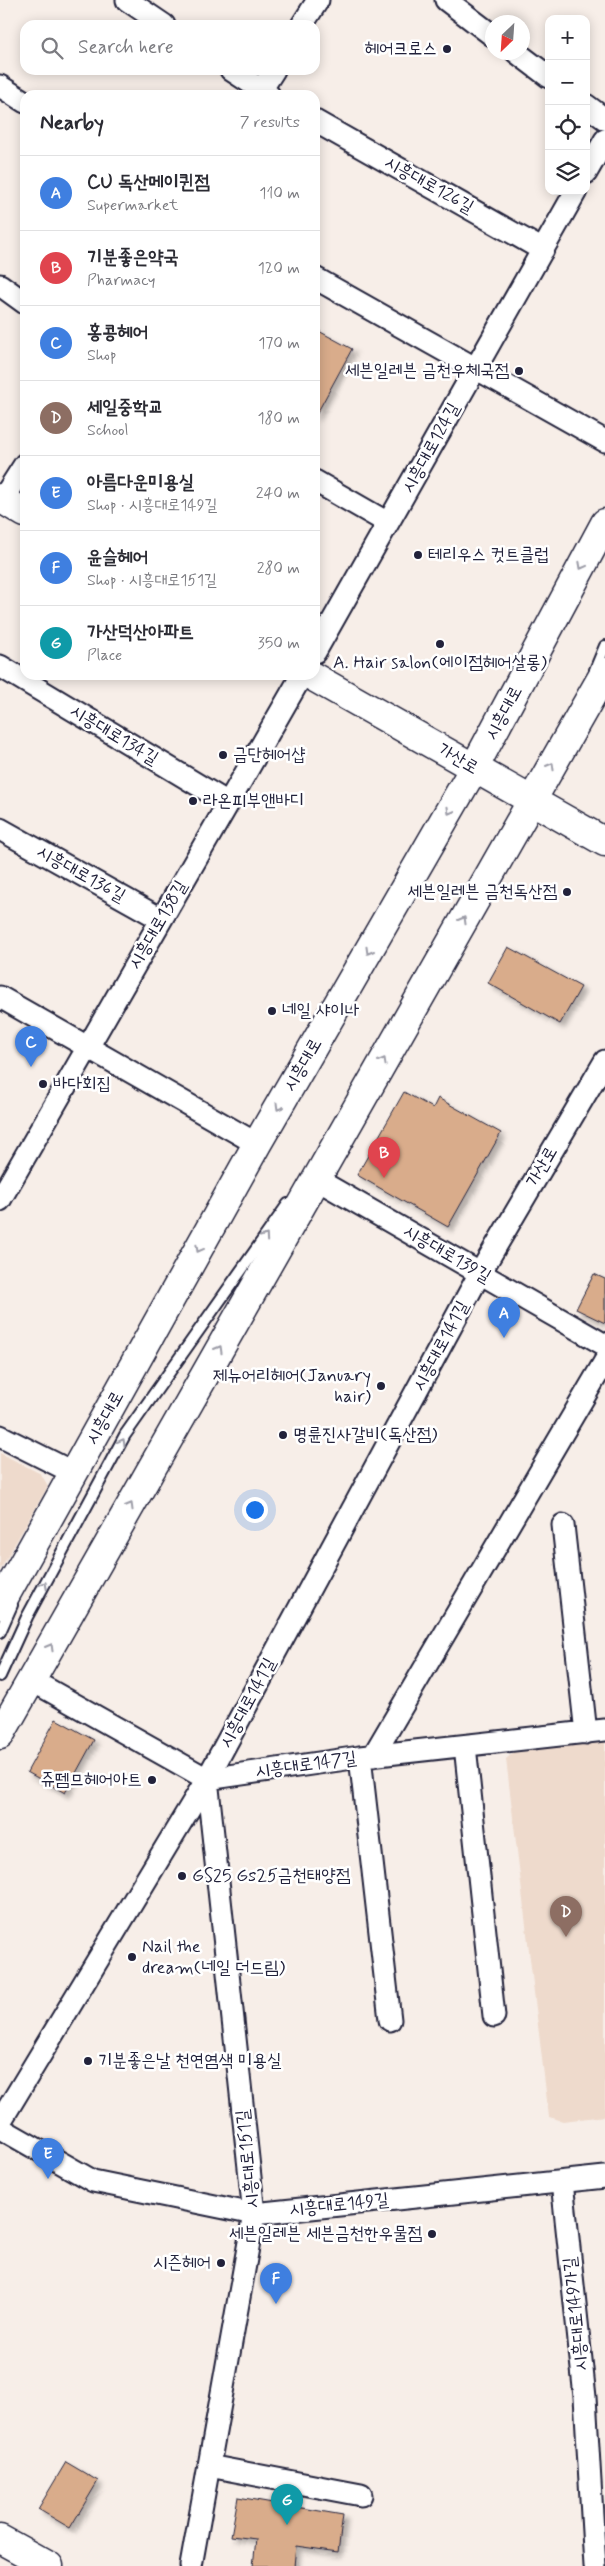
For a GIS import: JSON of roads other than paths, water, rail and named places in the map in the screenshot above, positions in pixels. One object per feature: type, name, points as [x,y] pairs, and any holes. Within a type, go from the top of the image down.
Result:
[{"type":"main road","points":[[1,500],[20,511]]},
{"type":"main road","name":"시흥대로","points":[[0,1605],[257,1144],[474,768],[605,523]]},
{"type":"main road","points":[[0,1735],[605,672]]},
{"type":"main road","name":"가산로","points":[[319,680],[605,842]]},
{"type":"main road","points":[[0,2539],[49,2566]]},
{"type":"street","points":[[127,0],[157,20]]},
{"type":"street","points":[[305,20],[318,0]]},
{"type":"street","points":[[446,0],[485,30]]},
{"type":"street","points":[[527,60],[545,74]]},
{"type":"street","points":[[238,75],[258,90]]},
{"type":"street","points":[[264,90],[271,75]]},
{"type":"street","points":[[0,86],[20,99]]},
{"type":"street","points":[[590,108],[605,119]]},
{"type":"street","name":"시흥대로126길","points":[[320,124],[543,250]]},
{"type":"street","points":[[590,166],[605,140]]},
{"type":"street","name":"시흥대로124길","points":[[320,643],[574,195]]},
{"type":"street","points":[[320,281],[475,370],[605,441]]},
{"type":"street","points":[[0,285],[20,299]]},
{"type":"street","points":[[1,500],[20,472]]},
{"type":"street","points":[[320,484],[388,523]]},
{"type":"street","name":"시흥대로134길","points":[[0,666],[20,678]]},
{"type":"street","name":"시흥대로134길","points":[[23,680],[228,803]]},
{"type":"street","points":[[228,803],[299,680]]},
{"type":"street","name":"시흥대로138길","points":[[0,1200],[6,1174],[87,1047],[228,803]]},
{"type":"street","name":"시흥대로136길","points":[[0,829],[161,919]]},
{"type":"street","points":[[0,997],[257,1144]]},
{"type":"street","name":"가산로","points":[[480,1273],[605,1060]]},
{"type":"street","name":"시흥대로139길","points":[[316,1179],[605,1345]]},
{"type":"street","name":"시흥대로141길","points":[[1,2121],[207,1779],[480,1273]]},
{"type":"street","points":[[390,2020],[367,1757],[605,1361]]},
{"type":"street","points":[[0,1436],[68,1484]]},
{"type":"street","points":[[563,1525],[595,1732]]},
{"type":"street","points":[[31,1680],[207,1779]]},
{"type":"street","name":"시흥대로147길","points":[[207,1779],[367,1757],[595,1732]]},
{"type":"street","points":[[465,1746],[494,2016]]},
{"type":"street","name":"시흥대로151길","points":[[190,2566],[254,2214],[207,1779]]},
{"type":"street","name":"시흥대로149길","points":[[1,2121],[94,2181],[254,2214],[605,2177]]},
{"type":"street","name":"시흥대로149가길","points":[[562,2182],[585,2397],[595,2566]]},
{"type":"street","points":[[208,2466],[361,2495]]},
{"type":"lane","points":[[571,732],[605,646]]},
{"type":"lane","points":[[0,1676],[27,1617],[125,1435],[358,1104]]},
{"type":"lane","points":[[0,1632],[68,1484]]},
{"type":"place","name":"헤어크로스","points":[[447,49]]},
{"type":"place","name":"세븐일레븐 금천우체국점","points":[[519,371]]},
{"type":"place","name":"테리우스 컷트클럽","points":[[418,555]]},
{"type":"place","name":"A. Hair salon(에이점헤어살롱)","points":[[440,644]]},
{"type":"place","name":"금단헤어샵","points":[[223,755]]},
{"type":"place","name":"라온피부앤바디","points":[[193,801]]},
{"type":"place","name":"세븐일레븐 금천독산점","points":[[567,892]]},
{"type":"place","name":"네일 샤이나","points":[[272,1011]]},
{"type":"place","name":"홍콩헤어","points":[[31,1067]]},
{"type":"place","name":"바다회집","points":[[43,1084]]},
{"type":"place","name":"기분좋은약국","points":[[384,1178]]},
{"type":"place","name":"CU 독산메이퀸점","points":[[504,1338]]},
{"type":"place","name":"제뉴어리헤어(January hair)","points":[[381,1386]]},
{"type":"place","name":"명륜진사갈비(독산점)","points":[[283,1435]]},
{"type":"place","name":"쥬뗌므헤어아트","points":[[152,1780]]},
{"type":"place","name":"GS25 Gs25금천태양점","points":[[182,1876]]},
{"type":"place","name":"세일중학교","points":[[566,1937]]},
{"type":"place","name":"Nail the dream(네일 더드림)","points":[[132,1957]]},
{"type":"place","name":"기분좋은날 천연염색 미용실","points":[[88,2061]]},
{"type":"place","name":"아름다운미용실","points":[[48,2179]]},
{"type":"place","name":"세븐일레븐 세븐금천한우물점","points":[[432,2234]]},
{"type":"place","name":"시즌헤어","points":[[221,2263]]},
{"type":"place","name":"윤슬헤어","points":[[276,2304]]},
{"type":"place","name":"가산덕산아파트","points":[[287,2525]]}]
